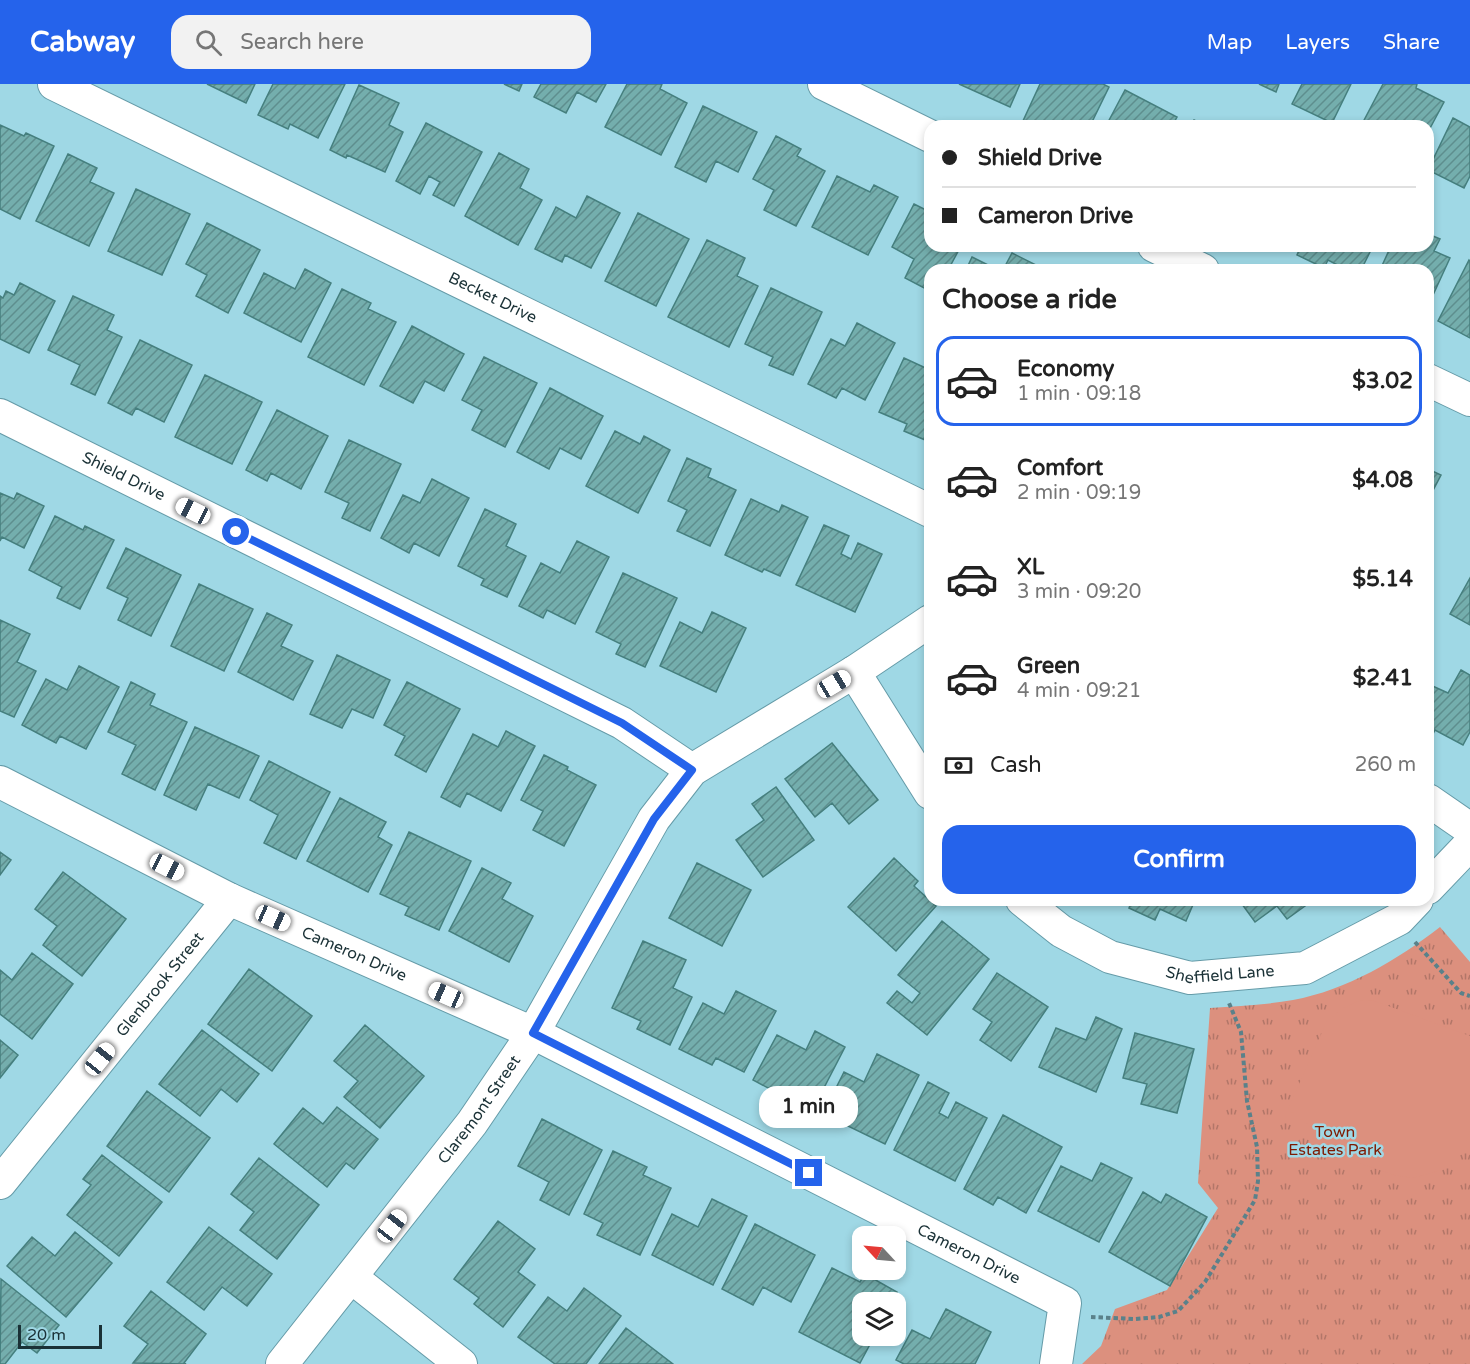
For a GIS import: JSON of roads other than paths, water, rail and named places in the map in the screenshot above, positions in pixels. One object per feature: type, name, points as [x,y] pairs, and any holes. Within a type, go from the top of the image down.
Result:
[{"type":"street","name":"Becket Drive","points":[[54,84],[924,508]]},
{"type":"street","points":[[824,84],[924,133]]},
{"type":"street","points":[[1166,252],[1189,264]]},
{"type":"street","points":[[1434,383],[1470,400]]},
{"type":"street","name":"Shield Drive","points":[[0,415],[622,723],[692,770]]},
{"type":"street","name":"Claremont Street","points":[[282,1364],[472,1123],[533,1033],[654,819],[692,770],[854,672],[924,625]]},
{"type":"street","points":[[854,672],[924,783]]},
{"type":"street","name":"Cameron Drive","points":[[0,782],[229,899],[533,1033],[1064,1309],[1056,1364]]},
{"type":"street","points":[[1434,804],[1470,829]]},
{"type":"street","points":[[1434,882],[1470,844]]},
{"type":"street","name":"Glenbrook Street","points":[[0,1183],[229,899]]},
{"type":"street","name":"Sheffield Lane","points":[[1030,906],[1061,931],[1110,957],[1190,978],[1305,969],[1408,910]]},
{"type":"street","points":[[351,1277],[461,1364]]},
{"type":"park label","name":"Town Estates Park","points":[[1335,1141]]}]
